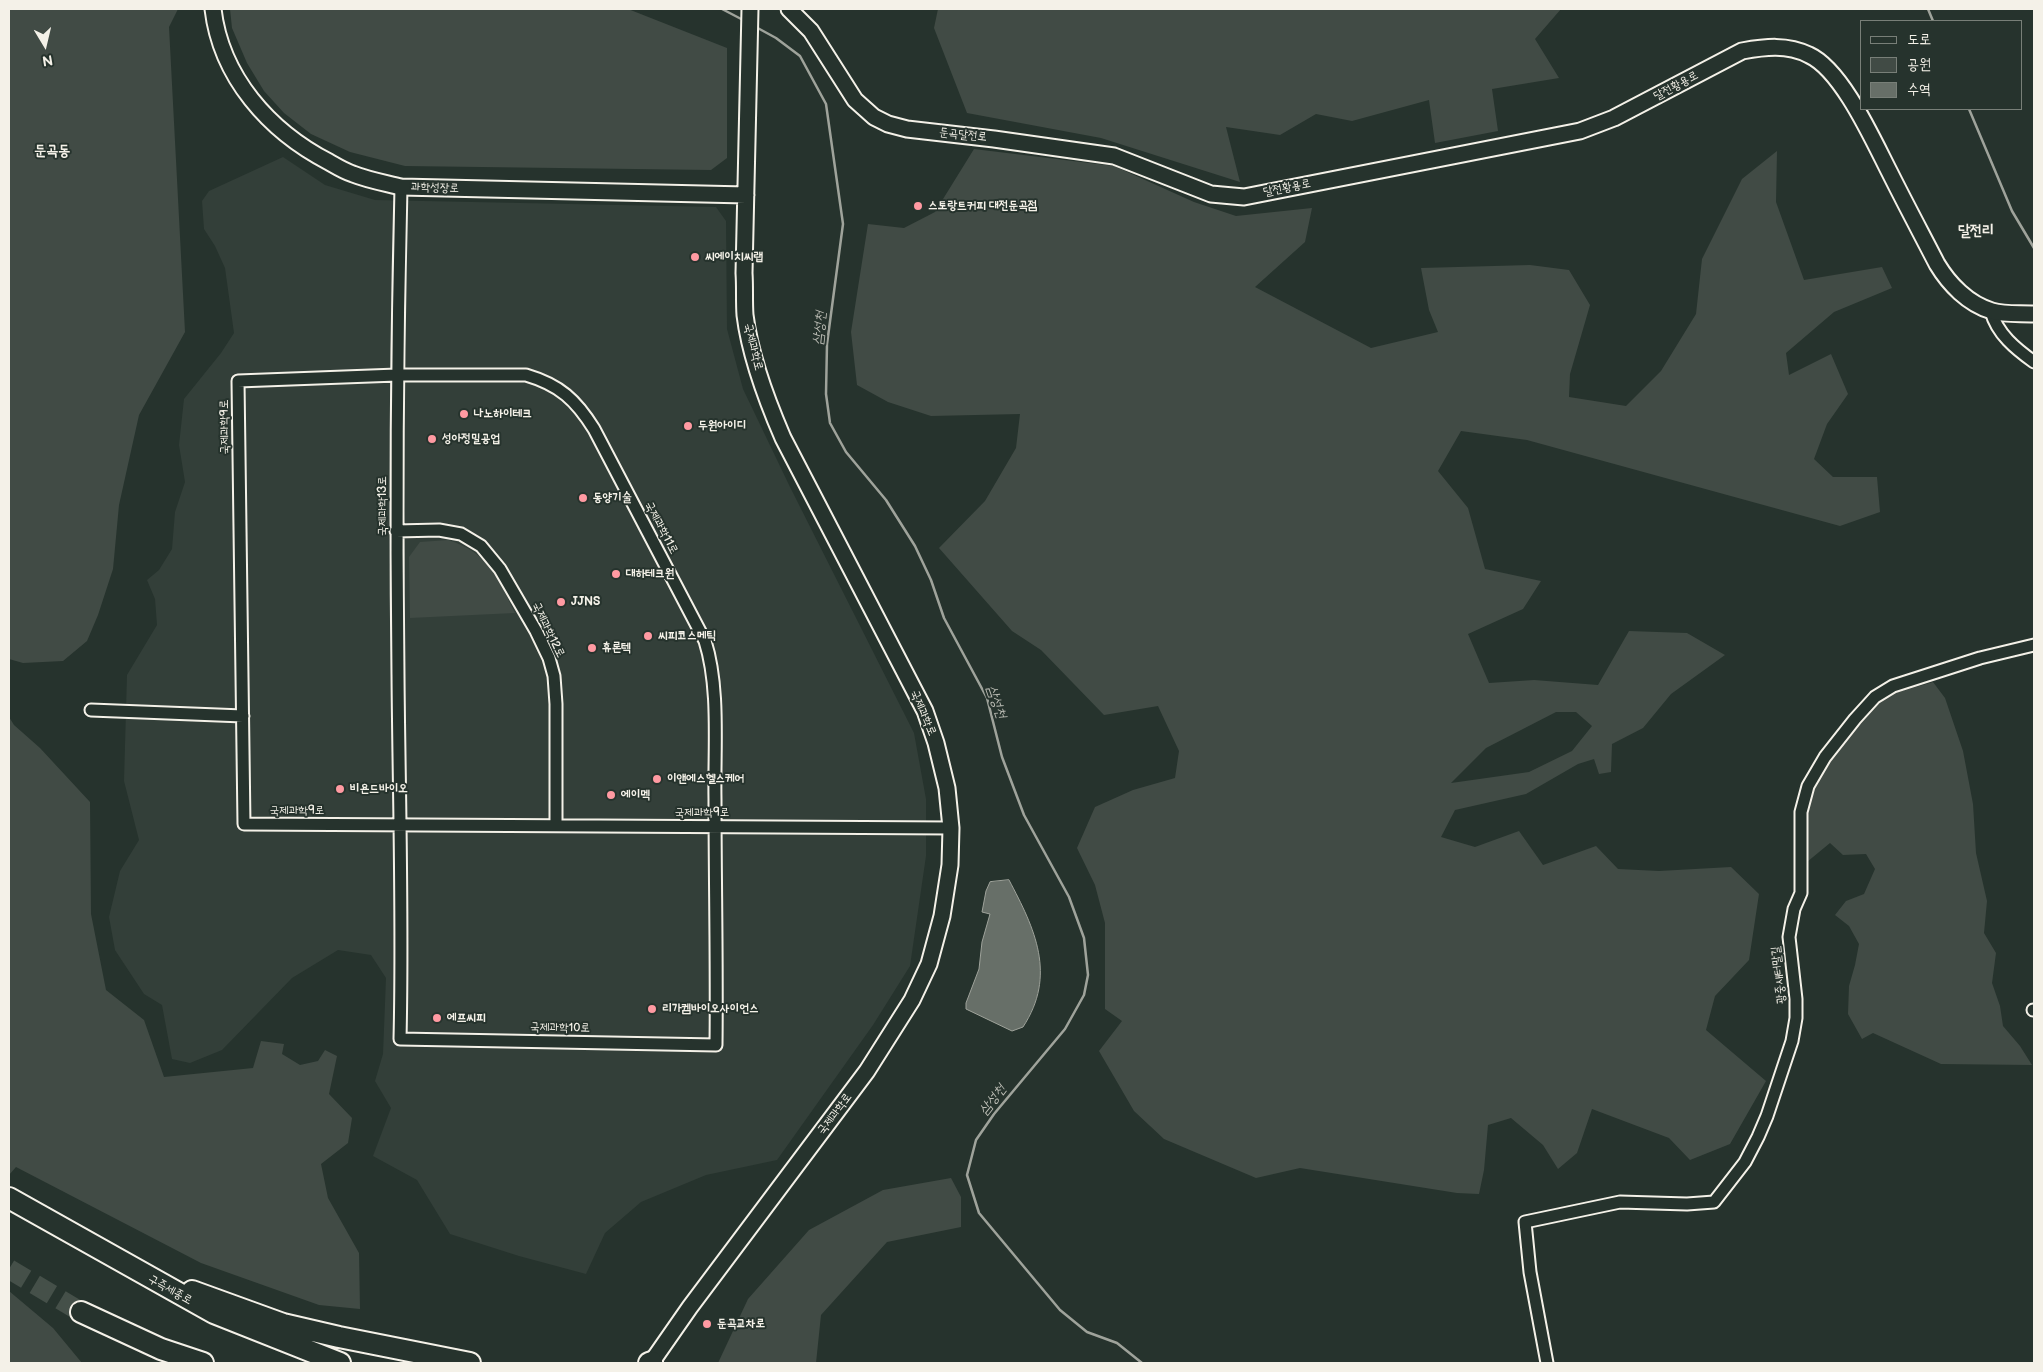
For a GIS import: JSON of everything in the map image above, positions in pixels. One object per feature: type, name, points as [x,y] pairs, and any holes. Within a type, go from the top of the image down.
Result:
[{"type":"highway","name":"구즉세종로","points":[[9,1198],[214,1314],[340,1363]]},
{"type":"highway","points":[[146,1276],[283,1324],[470,1363]]},
{"type":"highway","points":[[81,1312],[189,1363]]},
{"type":"highway","points":[[161,1349],[203,1363]]},
{"type":"street","name":"과학성장로","points":[[213,9],[221,42],[233,72],[255,104],[279,129],[312,154],[352,174],[401,186],[746,195]]},
{"type":"street","name":"국제과학로","points":[[655,1360],[696,1299],[867,1071],[912,1000],[929,964],[942,916],[950,865],[951,828],[947,788],[936,744],[924,711],[783,438],[766,398],[745,316],[750,9]]},
{"type":"street","name":"둔곡달전로","points":[[789,9],[810,31],[855,100],[874,117],[888,124],[907,129],[1114,156],[1187,185]]},
{"type":"street","name":"달전황용로","points":[[1187,185],[1211,194],[1244,197],[1580,131],[1614,118],[1742,51],[1763,47],[1782,47],[1810,55],[1833,75],[1858,111],[1948,282],[1970,299],[1991,311],[2034,314]]},
{"type":"street","name":"국제과학13로","points":[[399,826],[396,531],[401,186]]},
{"type":"street","points":[[1991,311],[1994,323],[2005,338],[2034,362]]},
{"type":"street","name":"국제과학9로","points":[[397,375],[238,381],[244,824],[951,828]]},
{"type":"street","name":"국제과학11로","points":[[397,375],[526,375],[546,381],[560,388],[586,415],[705,641],[711,662],[714,692],[715,827]]},
{"type":"street","name":"국제과학12로","points":[[396,531],[439,530],[461,534],[481,546],[500,569],[536,631],[549,658],[554,676],[556,704],[556,826]]},
{"type":"street","name":"광중새터말길","points":[[1547,1363],[1530,1272],[1525,1222],[1620,1202],[1687,1204],[1714,1202],[1745,1162],[1758,1137],[1792,1041],[1796,1018],[1796,999],[1789,937],[1794,909],[1801,893],[1801,812],[1808,786],[1825,757],[1868,704],[1893,686],[1980,658],[2034,645]]},
{"type":"street","points":[[91,710],[243,716]]},
{"type":"street","name":"국제과학10로","points":[[399,826],[400,1039],[716,1045],[715,827]]},
{"type":"shaded area","points":[[283,157],[325,185],[375,200],[716,207],[726,221],[727,329],[743,389],[790,487],[914,733],[926,799],[926,856],[910,966],[873,1025],[777,1160],[706,1175],[641,1202],[605,1233],[586,1274],[519,1256],[450,1234],[417,1180],[373,1156],[391,1108],[375,1081],[383,1054],[386,978],[371,955],[338,950],[292,978],[222,1050],[190,1063],[172,1059],[162,1005],[144,994],[115,950],[109,917],[120,871],[139,840],[124,781],[127,675],[157,625],[155,599],[147,580],[159,570],[172,549],[175,512],[185,482],[179,445],[184,399],[221,353],[234,333],[225,268],[215,246],[204,229],[202,201],[209,191]]},
{"type":"green space","points":[[9,9],[178,9],[169,27],[185,332],[139,415],[119,505],[113,569],[98,615],[87,641],[63,661],[23,663],[9,659]]},
{"type":"green space","points":[[230,9],[628,9],[727,48],[727,158],[711,170],[405,166],[350,152],[311,134],[284,113],[264,91],[247,63],[232,28]]},
{"type":"green space","points":[[938,9],[1561,9],[1535,39],[1559,78],[1492,89],[1498,131],[1435,143],[1429,100],[1352,121],[1316,114],[1280,135],[1226,127],[1240,182],[1101,138],[967,113],[934,28]]},
{"type":"green space","points":[[974,149],[1114,166],[1194,202],[1236,216],[1312,208],[1305,242],[1255,287],[1371,348],[1438,332],[1429,310],[1421,268],[1530,265],[1569,270],[1590,305],[1570,374],[1569,397],[1626,406],[1661,371],[1696,314],[1702,259],[1742,179],[1777,151],[1776,202],[1804,280],[1882,267],[1892,288],[1834,312],[1786,353],[1789,375],[1831,354],[1848,394],[1827,424],[1814,459],[1833,477],[1877,477],[1880,512],[1840,526],[1527,440],[1461,431],[1438,471],[1468,508],[1485,569],[1541,581],[1523,609],[1468,634],[1489,683],[1534,680],[1598,685],[1629,631],[1687,633],[1725,655],[1671,694],[1643,728],[1612,744],[1611,772],[1599,774],[1594,759],[1578,764],[1526,794],[1455,810],[1441,837],[1475,847],[1519,831],[1543,865],[1596,846],[1618,869],[1659,871],[1731,867],[1759,894],[1749,960],[1715,996],[1706,1030],[1766,1081],[1730,1144],[1690,1160],[1669,1138],[1592,1109],[1577,1153],[1558,1169],[1543,1145],[1511,1118],[1488,1125],[1484,1170],[1479,1194],[1457,1193],[1300,1168],[1256,1178],[1164,1139],[1134,1111],[1099,1051],[1122,1021],[1105,1009],[1105,923],[1095,885],[1077,848],[1095,807],[1133,790],[1175,778],[1179,751],[1158,706],[1104,715],[1041,650],[1012,631],[939,548],[985,501],[1016,448],[1020,414],[931,416],[888,402],[857,385],[851,332],[868,224],[904,228],[935,212]],"holes":[[[1556,712],[1576,712],[1592,726],[1572,751],[1529,772],[1451,783],[1486,748]]]},
{"type":"green space","points":[[448,540],[462,545],[482,559],[497,578],[515,613],[410,618],[409,557],[420,542]]},
{"type":"green space","points":[[1933,682],[1945,698],[1963,751],[1973,804],[1976,853],[1987,901],[1984,933],[1996,953],[1992,983],[2000,1006],[2003,1026],[2020,1046],[2032,1065],[1941,1064],[1873,1033],[1862,1039],[1848,1014],[1849,986],[1859,944],[1849,926],[1835,915],[1846,901],[1864,894],[1875,869],[1866,854],[1843,855],[1830,843],[1807,862],[1806,815],[1815,784],[1842,744],[1864,716],[1888,695]]},
{"type":"green space","points":[[9,717],[14,725],[40,748],[90,802],[91,914],[106,990],[144,1020],[164,1077],[253,1068],[261,1041],[284,1044],[282,1054],[300,1065],[318,1061],[325,1050],[337,1056],[329,1094],[352,1118],[348,1143],[321,1164],[328,1198],[359,1253],[360,1309],[319,1305],[201,1263],[16,1167],[9,1175]]},
{"type":"green space","points":[[951,1178],[961,1197],[961,1227],[887,1242],[821,1315],[816,1363],[718,1363],[748,1299],[809,1230],[883,1190]]},
{"type":"green space","points":[[9,1291],[53,1328],[82,1363],[9,1363]]},
{"type":"water","points":[[1009,880],[1034,934],[1040,971],[1039,989],[1033,1008],[1023,1027],[1012,1031],[966,1009],[966,1003],[979,969],[982,942],[990,914],[982,912],[986,891],[990,882]]},
{"type":"waterway","name":"삼성천","points":[[722,9],[745,21]]},
{"type":"waterway","points":[[1928,9],[1933,20]]},
{"type":"waterway","name":"삼성천","points":[[754,26],[776,38],[800,56],[826,104],[843,224],[827,344],[826,394],[830,423],[846,452],[886,500],[915,546],[931,580],[944,618],[987,698],[1002,757],[1024,815],[1069,897],[1084,938],[1088,975],[1084,995],[1065,1029],[994,1114],[976,1140],[967,1175],[979,1213],[1060,1310],[1087,1332],[1117,1343],[1142,1363]]},
{"type":"waterway","points":[[1969,110],[2012,211],[2034,248]]},
{"type":"tunnel","points":[[9,1269],[81,1312]]},
{"type":"place","name":"스토랑트커피 대전둔곡점","points":[[918,206]]},
{"type":"place","name":"씨에이치씨랩","points":[[695,257]]},
{"type":"place","name":"나노하이테크","points":[[464,414]]},
{"type":"place","name":"두원아이디","points":[[688,426]]},
{"type":"place","name":"성아정밀공업","points":[[432,439]]},
{"type":"place","name":"동양기술","points":[[583,498]]},
{"type":"place","name":"대하테크원","points":[[616,574]]},
{"type":"place","name":"JJNS","points":[[561,602]]},
{"type":"place","name":"씨피코스메틱","points":[[648,636]]},
{"type":"place","name":"휴론텍","points":[[592,648]]},
{"type":"place","name":"이앤에스헬스케어","points":[[657,779]]},
{"type":"place","name":"비욘드바이오","points":[[340,789]]},
{"type":"place","name":"에이멕","points":[[611,795]]},
{"type":"place","name":"리가켐바이오사이언스","points":[[652,1009]]},
{"type":"place","name":"에프씨피","points":[[437,1018]]},
{"type":"place","name":"둔곡교차로","points":[[707,1324]]},
{"type":"district","name":"둔곡동","points":[[52,151]]},
{"type":"district","name":"달전리","points":[[1976,231]]}]
